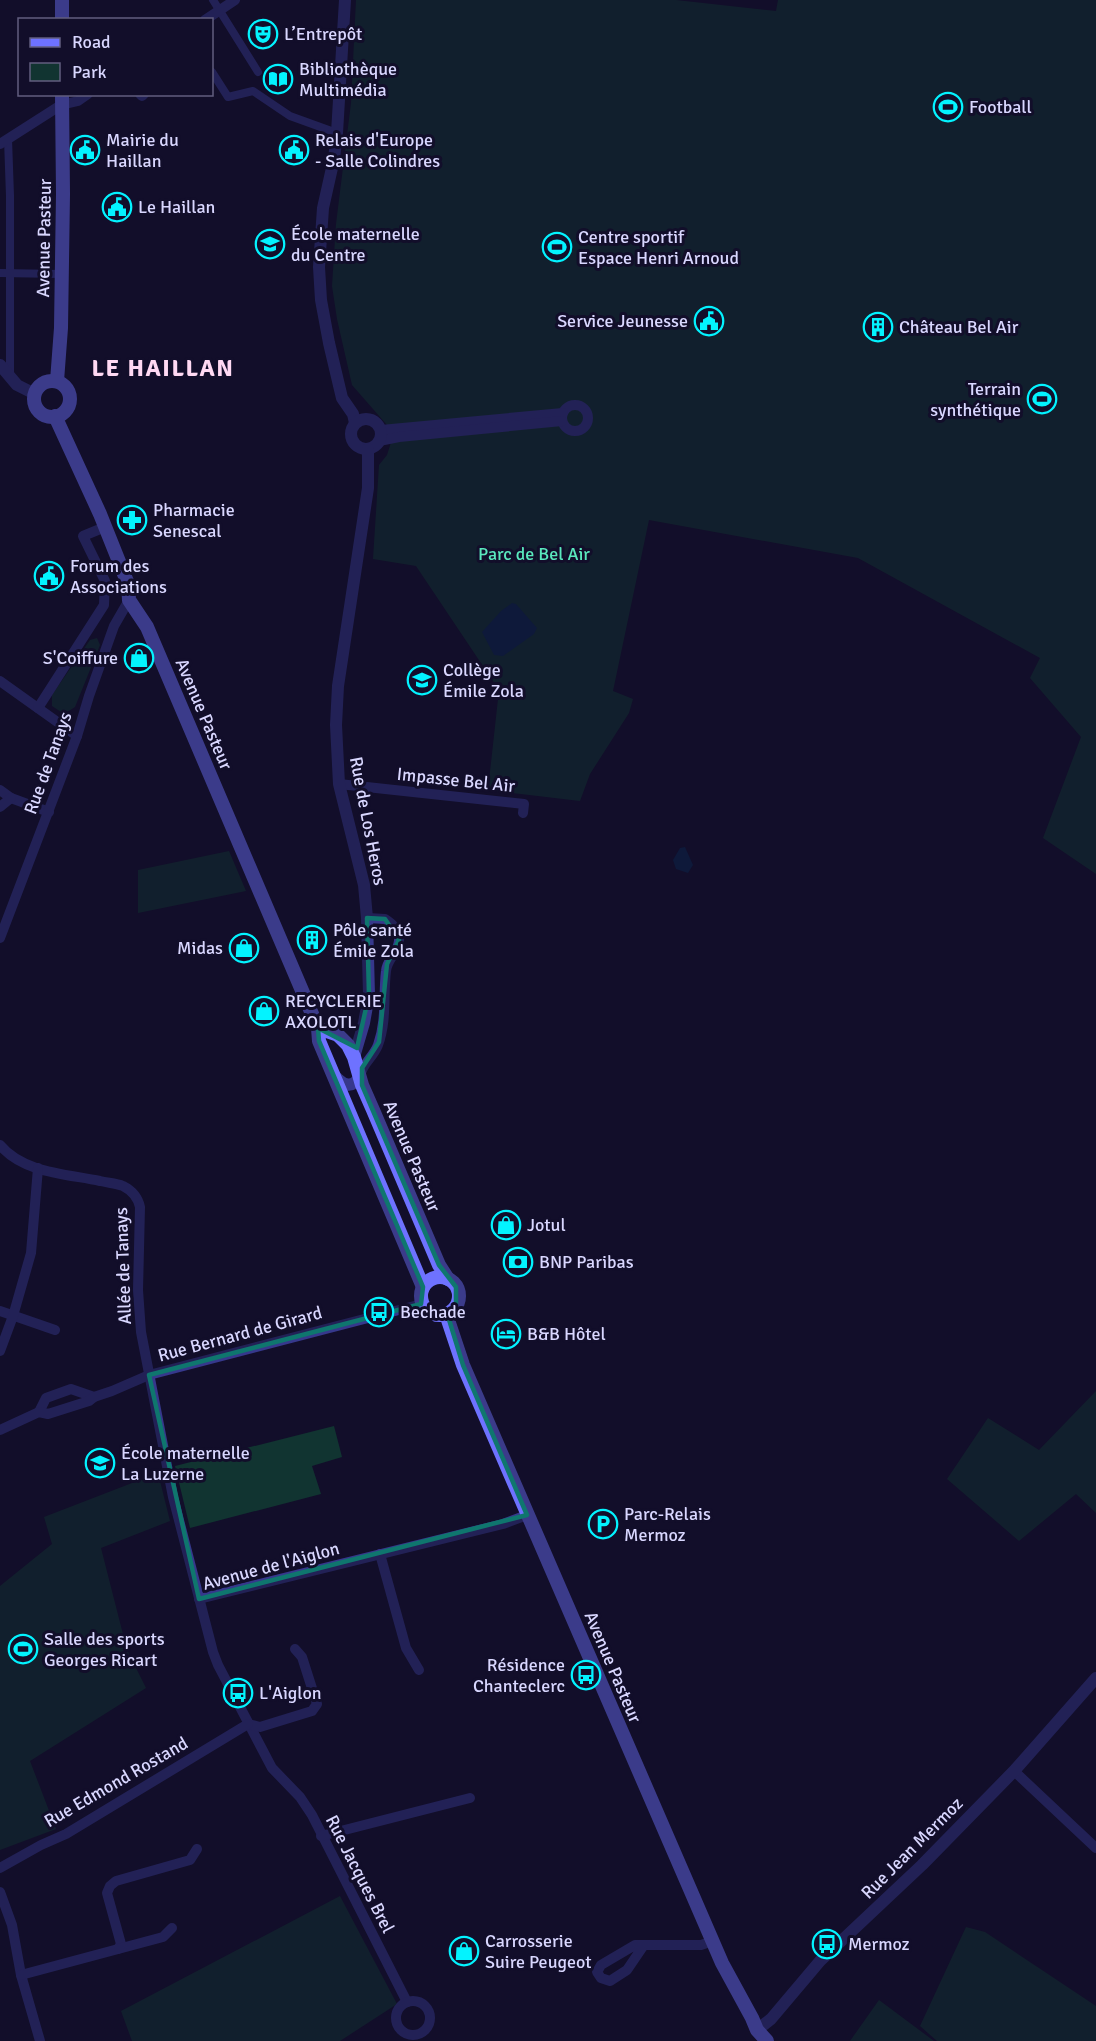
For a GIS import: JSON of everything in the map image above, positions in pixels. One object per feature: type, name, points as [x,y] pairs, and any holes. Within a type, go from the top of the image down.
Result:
[{"type":"main road","points":[[62,18],[63,0]]},
{"type":"main road","name":"Avenue Pasteur","points":[[57,381],[61,339],[62,100]]},
{"type":"main road","points":[[57,381],[67,388],[70,399],[66,410],[56,416],[44,414],[39,411],[34,400],[35,394],[37,389],[46,382],[57,381]]},
{"type":"main road","name":"Avenue Pasteur","points":[[56,416],[82,472],[128,584],[129,600],[147,627],[318,1028],[319,1041],[423,1287],[422,1304]]},
{"type":"main road","points":[[318,1028],[338,1035]]},
{"type":"main road","name":"Avenue Pasteur","points":[[338,1035],[344,1039],[354,1057],[362,1085],[439,1265],[456,1287],[458,1299],[453,1309],[446,1314],[463,1365],[754,2036],[767,2041]]},
{"type":"main road","points":[[423,1287],[435,1278],[448,1279]]},
{"type":"main road","points":[[422,1304],[434,1314],[446,1314]]},
{"type":"street","points":[[213,0],[258,72]]},
{"type":"street","points":[[208,18],[236,0]]},
{"type":"street","points":[[345,0],[337,133],[334,159],[323,208],[320,257],[321,300],[342,398],[353,414],[355,423],[351,433],[354,442],[362,448],[368,448],[376,445],[380,436]]},
{"type":"street","points":[[213,74],[228,97],[253,91],[290,116],[337,133]]},
{"type":"street","points":[[10,377],[10,196],[4,141],[62,100],[78,101],[85,96]]},
{"type":"street","points":[[0,273],[61,274]]},
{"type":"street","points":[[0,365],[17,385],[35,394]]},
{"type":"street","points":[[380,436],[399,437],[562,417]]},
{"type":"street","points":[[355,423],[363,419],[372,420],[380,436]]},
{"type":"street","name":"Rue de Los Heros","points":[[354,1057],[364,1023],[369,987],[367,918],[364,885],[339,784],[336,748],[338,686],[368,488],[368,448]]},
{"type":"street","points":[[38,708],[104,605],[105,581],[83,536],[105,527]]},
{"type":"street","name":"Rue de Tanays","points":[[0,938],[77,736],[114,626],[129,600]]},
{"type":"street","points":[[0,681],[77,736]]},
{"type":"street","name":"Impasse Bel Air","points":[[339,784],[524,804],[523,813]]},
{"type":"street","points":[[0,790],[11,798],[49,812]]},
{"type":"street","points":[[0,807],[11,798]]},
{"type":"street","points":[[333,1074],[347,1086],[356,1083],[365,1062],[373,1056],[385,1018],[387,964],[396,951],[399,939],[397,930],[385,919],[367,918]]},
{"type":"street","points":[[338,1035],[358,1030],[364,1023]]},
{"type":"street","points":[[0,1145],[19,1161],[38,1168],[30,1253],[13,1316],[0,1351]]},
{"type":"street","name":"Allée de Tanays","points":[[38,1168],[122,1186],[134,1193],[140,1208],[138,1290],[141,1332],[149,1375]]},
{"type":"street","name":"Rue Bernard de Girard","points":[[199,1599],[173,1497],[149,1375],[422,1304]]},
{"type":"street","points":[[0,1311],[55,1330]]},
{"type":"street","points":[[0,1430],[39,1412],[48,1414],[89,1401],[149,1375]]},
{"type":"street","points":[[39,1412],[46,1398],[70,1389],[94,1397]]},
{"type":"street","name":"Avenue de l'Aiglon","points":[[272,1768],[218,1665],[199,1599],[503,1524],[527,1515]]},
{"type":"street","points":[[380,1554],[406,1648],[419,1670]]},
{"type":"street","points":[[249,1724],[260,1726],[312,1711],[317,1704],[302,1657],[295,1649]]},
{"type":"street","name":"Rue Jean Mermoz","points":[[754,2036],[820,1961],[922,1865],[1014,1771],[1096,1678]]},
{"type":"street","name":"Rue Edmond Rostand","points":[[0,1868],[66,1834],[249,1724]]},
{"type":"street","name":"Rue Jacques Brel","points":[[272,1768],[300,1797],[407,2002]]},
{"type":"street","points":[[1014,1771],[1096,1848]]},
{"type":"street","points":[[321,1836],[470,1798]]},
{"type":"street","points":[[118,1949],[121,1944],[107,1893],[110,1886],[116,1881],[190,1860],[197,1849]]},
{"type":"street","points":[[0,1892],[12,1925],[21,1975],[40,2041]]},
{"type":"street","points":[[21,1975],[163,1937],[172,1928]]},
{"type":"street","points":[[645,1945],[701,1945],[712,1941]]},
{"type":"street","points":[[407,2002],[421,2003],[429,2012],[429,2025],[422,2037],[405,2033],[397,2022],[399,2010],[407,2002]]},
{"type":"highlighted area","points":[[367,918],[385,919],[399,940],[387,964],[379,1042],[362,1068],[362,1085],[439,1265],[456,1287],[456,1304],[447,1313],[463,1365],[527,1515],[199,1599],[149,1375],[421,1304],[423,1287],[319,1041],[318,1028],[357,1048],[369,995]]},
{"type":"green space","name":"Parc de Bel Air","points":[[356,0],[676,0],[776,11],[778,0],[1096,0],[1096,874],[1043,838],[1081,737],[1030,678],[1040,658],[858,558],[649,520],[613,691],[633,699],[629,713],[590,774],[580,801],[488,790],[499,690],[416,566],[373,559],[379,465],[387,455],[394,433],[352,385],[332,286],[336,224],[351,103]]},
{"type":"green space","points":[[97,638],[100,645],[75,707],[64,714],[52,706],[52,695],[90,640]]},
{"type":"green space","points":[[229,851],[246,891],[138,913],[138,870]]},
{"type":"green space","points":[[1096,1391],[1096,1513],[1076,1494],[1019,1541],[947,1479],[988,1418],[1039,1450]]},
{"type":"green space","points":[[334,1426],[342,1457],[312,1466],[321,1494],[190,1528],[175,1466]]},
{"type":"green space","points":[[158,1473],[170,1521],[101,1548],[127,1650],[146,1688],[30,1761],[56,1829],[0,1850],[0,1586],[52,1544],[44,1517]]},
{"type":"green space","points":[[340,1896],[397,2004],[340,2041],[132,2041],[121,2011]]},
{"type":"green space","points":[[966,1927],[985,1932],[1096,2006],[1096,2041],[937,2041],[920,2026]]},
{"type":"green space","points":[[879,2000],[934,2041],[850,2041]]},
{"type":"water","points":[[512,603],[516,604],[537,628],[534,634],[503,656],[494,655],[482,632],[501,611]]},
{"type":"water","points":[[685,847],[693,865],[688,873],[676,869],[673,860],[680,848]]},
{"type":"place","name":"L’Entrepôt","points":[[263,34]]},
{"type":"place","name":"Bibliothèque Multimédia","points":[[278,79]]},
{"type":"place","name":"Football","points":[[948,107]]},
{"type":"place","name":"Mairie du Haillan","points":[[85,150]]},
{"type":"place","name":"Relais d'Europe - Salle Colindres","points":[[294,150]]},
{"type":"place","name":"Le Haillan","points":[[117,207]]},
{"type":"place","name":"École maternelle du Centre","points":[[270,244]]},
{"type":"place","name":"Centre sportif Espace Henri Arnoud","points":[[557,247]]},
{"type":"place","name":"Service Jeunesse","points":[[709,321]]},
{"type":"place","name":"Château Bel Air","points":[[878,327]]},
{"type":"place","name":"Terrain synthétique","points":[[1042,399]]},
{"type":"place","name":"Pharmacie Senescal","points":[[132,520]]},
{"type":"place","name":"Forum des Associations","points":[[49,576]]},
{"type":"place","name":"S'Coiffure","points":[[139,658]]},
{"type":"place","name":"Collège Émile Zola","points":[[422,680]]},
{"type":"place","name":"Pôle santé Émile Zola","points":[[312,940]]},
{"type":"place","name":"Midas","points":[[244,948]]},
{"type":"place","name":"RECYCLERIE AXOLOTL","points":[[264,1011]]},
{"type":"place","name":"Jotul","points":[[506,1225]]},
{"type":"place","name":"BNP Paribas","points":[[518,1262]]},
{"type":"place","name":"Bechade","points":[[379,1312]]},
{"type":"place","name":"B&B Hôtel","points":[[506,1334]]},
{"type":"place","name":"École maternelle La Luzerne","points":[[100,1463]]},
{"type":"place","name":"Parc-Relais Mermoz","points":[[603,1524]]},
{"type":"place","name":"Salle des sports Georges Ricart","points":[[23,1649]]},
{"type":"place","name":"Résidence Chanteclerc","points":[[586,1675]]},
{"type":"place","name":"L'Aiglon","points":[[238,1693]]},
{"type":"place","name":"Mermoz","points":[[827,1944]]},
{"type":"place","name":"Carrosserie Suire Peugeot","points":[[464,1951]]},
{"type":"district","name":"LE HAILLAN","points":[[163,368]]}]
